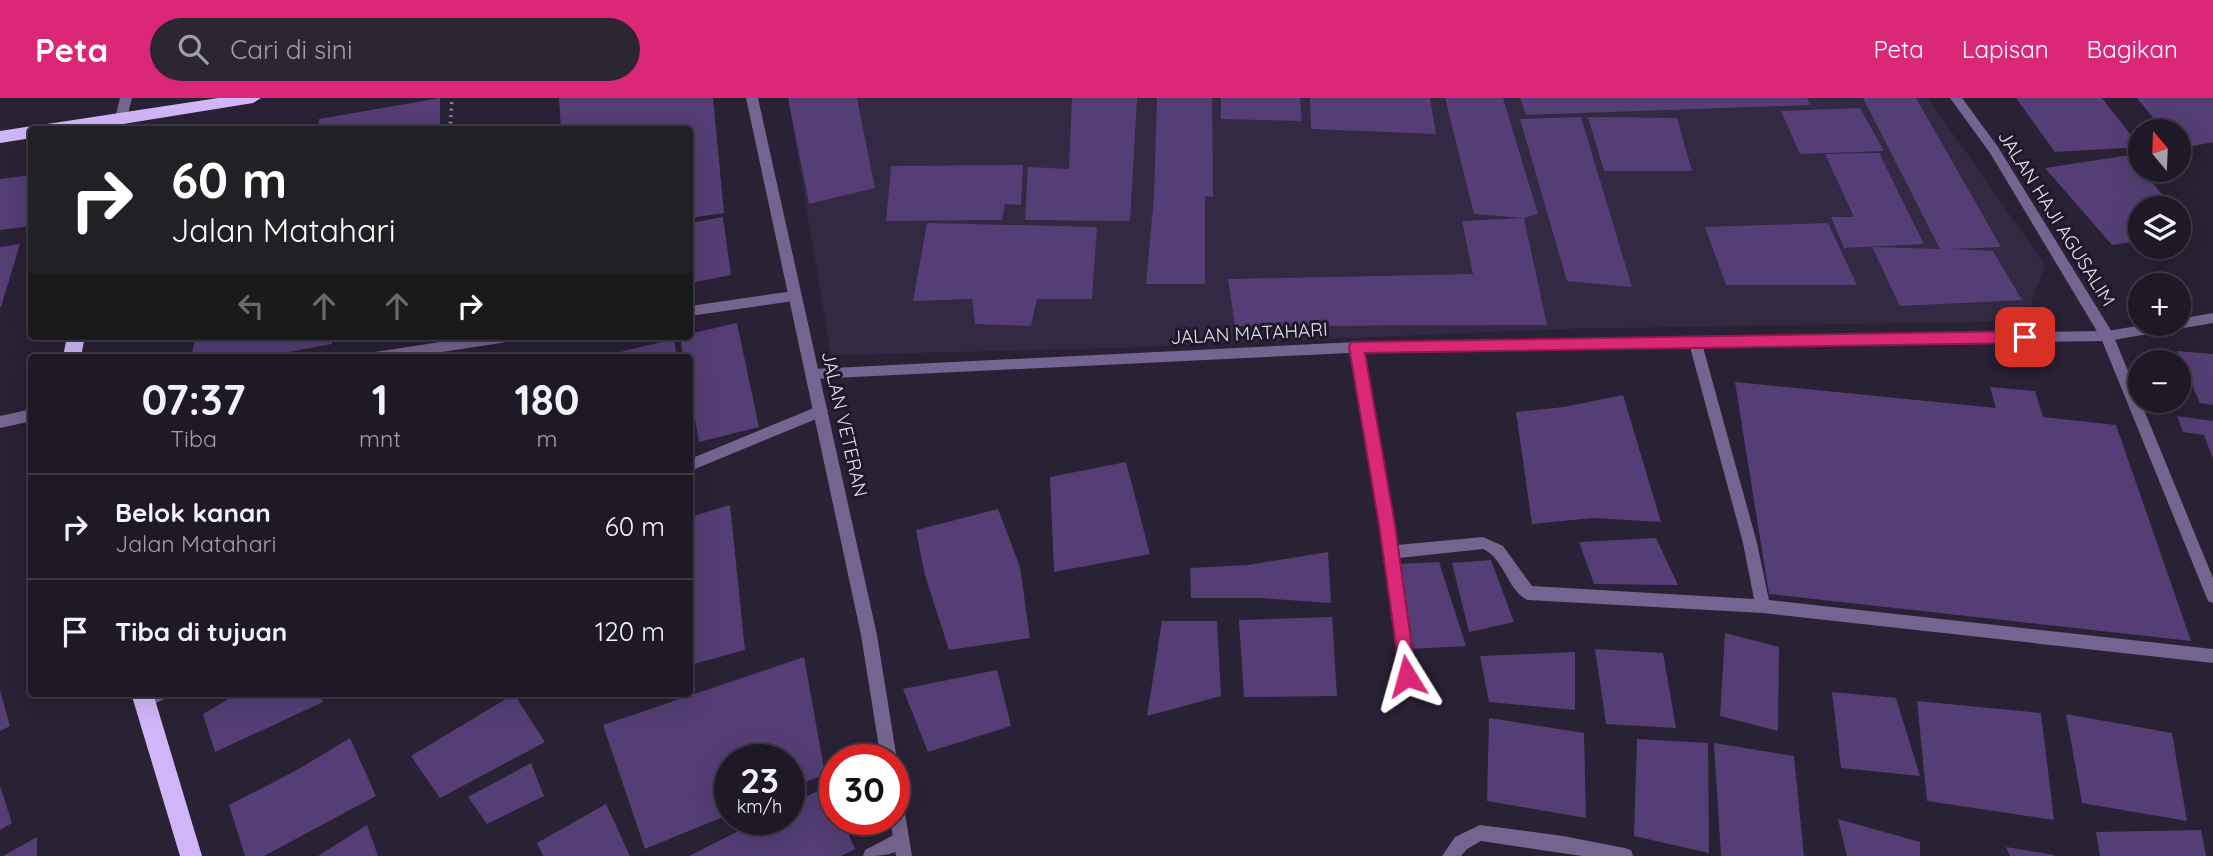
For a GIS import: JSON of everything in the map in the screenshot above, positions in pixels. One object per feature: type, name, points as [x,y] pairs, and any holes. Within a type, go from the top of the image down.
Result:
[{"type":"highway","points":[[96,126],[120,124],[253,98]]},
{"type":"highway","points":[[0,137],[28,133]]},
{"type":"highway","points":[[149,697],[191,856]]},
{"type":"street","points":[[120,124],[127,98]]},
{"type":"street","name":"JALAN VETERAN","points":[[752,98],[869,635],[886,744]]},
{"type":"street","name":"JALAN HAJI AGUSALIM","points":[[1956,98],[1994,150],[2107,336],[2213,597]]},
{"type":"street","points":[[693,311],[794,296]]},
{"type":"street","name":"JALAN MATAHARI","points":[[813,374],[1356,347],[2107,336],[2213,318]]},
{"type":"street","points":[[395,354],[488,340]]},
{"type":"street","points":[[1695,341],[1750,544],[1763,606]]},
{"type":"street","points":[[1356,347],[1391,552],[1407,676]]},
{"type":"street","points":[[693,464],[821,411]]},
{"type":"street","points":[[0,422],[28,416]]},
{"type":"street","points":[[1391,552],[1483,543],[1494,545],[1501,551],[1520,585],[1528,593],[1763,606],[2213,656]]},
{"type":"street","points":[[1450,856],[1461,843],[1480,833],[1563,844],[1625,856]]},
{"type":"street","points":[[871,856],[902,847]]},
{"type":"path","points":[[450,126],[452,98]]},
{"type":"shaded area","points":[[788,98],[1928,98],[2045,265],[2025,321],[1561,329],[1120,348],[831,355]]},
{"type":"building","points":[[440,98],[440,126],[318,126],[319,119]]},
{"type":"building","points":[[559,98],[713,98],[724,213],[693,218],[693,126],[561,126]]},
{"type":"building","points":[[788,98],[857,98],[875,188],[809,204]]},
{"type":"building","points":[[1072,98],[1137,98],[1130,221],[1025,220],[1028,167],[1069,169]]},
{"type":"building","points":[[1157,98],[1212,98],[1213,197],[1205,196],[1205,284],[1146,284],[1154,196]]},
{"type":"building","points":[[1221,98],[1300,98],[1302,121],[1221,119]]},
{"type":"building","points":[[1310,98],[1430,98],[1436,134],[1311,129]]},
{"type":"building","points":[[1445,98],[1503,98],[1538,214],[1524,218],[1474,214]]},
{"type":"building","points":[[1520,98],[1807,98],[1810,105],[1526,115]]},
{"type":"building","points":[[1863,98],[1916,98],[2001,247],[1952,249],[1993,251],[2022,300],[1900,306],[1872,247],[1940,249]]},
{"type":"building","points":[[2016,98],[2102,98],[2128,132],[2128,148],[2055,152]]},
{"type":"building","points":[[2137,98],[2213,98],[2213,142],[2191,147],[2191,119],[2154,119]]},
{"type":"building","points":[[1860,108],[1884,151],[1800,154],[1781,111]]},
{"type":"building","points":[[1581,117],[1632,287],[1567,281],[1520,119]]},
{"type":"building","points":[[1588,117],[1677,118],[1692,171],[1604,171]]},
{"type":"building","points":[[1879,153],[1924,244],[1844,248],[1831,217],[1854,217],[1825,154]]},
{"type":"building","points":[[2128,155],[2128,182],[2152,182],[2163,196],[2128,196],[2128,243],[2112,245],[2045,168]]},
{"type":"building","points":[[1023,165],[1021,205],[1005,204],[1002,220],[886,221],[891,166]]},
{"type":"building","points":[[28,176],[28,226],[0,230],[0,179]]},
{"type":"building","points":[[723,217],[731,275],[693,282],[693,222]]},
{"type":"building","points":[[1524,218],[1547,325],[1235,326],[1228,279],[1473,274],[1462,221]]},
{"type":"building","points":[[927,223],[1097,227],[1092,299],[1037,299],[1031,326],[975,324],[972,299],[913,301]]},
{"type":"building","points":[[1828,223],[1857,285],[1726,285],[1705,227]]},
{"type":"building","points":[[20,244],[1,307],[0,307],[0,247]]},
{"type":"building","points":[[737,323],[759,427],[699,442],[693,408],[693,354],[683,354],[681,340],[693,340],[693,333]]},
{"type":"building","points":[[195,340],[332,340],[332,344],[277,354],[192,354]]},
{"type":"building","points":[[674,340],[676,354],[616,354]]},
{"type":"building","points":[[2191,352],[2213,354],[2213,405],[2200,403],[2191,383]]},
{"type":"building","points":[[1735,382],[1996,408],[1990,387],[2035,391],[2043,417],[2116,425],[2191,641],[1769,594]]},
{"type":"building","points":[[1623,395],[1661,522],[1593,518],[1532,524],[1516,412],[1564,407]]},
{"type":"building","points":[[2177,416],[2213,421],[2213,459],[2204,435],[2183,432]]},
{"type":"building","points":[[1126,462],[1150,554],[1054,572],[1050,477]]},
{"type":"building","points":[[730,505],[745,650],[693,664],[693,516]]},
{"type":"building","points":[[998,509],[1020,567],[1030,638],[949,650],[925,575],[916,530]]},
{"type":"building","points":[[1656,538],[1678,585],[1594,584],[1579,542]]},
{"type":"building","points":[[1328,552],[1331,603],[1260,598],[1191,598],[1190,568],[1248,565]]},
{"type":"building","points":[[1491,560],[1514,622],[1469,632],[1452,563]]},
{"type":"building","points":[[1439,562],[1466,646],[1411,649],[1397,564]]},
{"type":"building","points":[[1332,617],[1337,696],[1244,697],[1239,620]]},
{"type":"building","points":[[1162,621],[1217,621],[1221,696],[1147,716]]},
{"type":"building","points":[[1725,633],[1779,647],[1778,731],[1720,716]]},
{"type":"building","points":[[1595,649],[1663,653],[1676,728],[1606,724]]},
{"type":"building","points":[[1575,652],[1575,710],[1489,702],[1480,656]]},
{"type":"building","points":[[804,657],[820,744],[819,776],[805,782],[805,744],[714,744],[714,821],[645,849],[603,725],[686,697],[693,697],[693,695]]},
{"type":"building","points":[[997,670],[1011,726],[928,752],[903,689]]},
{"type":"building","points":[[0,691],[10,726],[0,731]]},
{"type":"building","points":[[1832,692],[1896,698],[1920,776],[1841,768]]},
{"type":"building","points":[[232,697],[321,697],[323,702],[215,752],[203,714]]},
{"type":"building","points":[[509,697],[516,697],[545,742],[440,798],[411,756]]},
{"type":"building","points":[[1917,701],[2041,713],[2054,820],[1927,801]]},
{"type":"building","points":[[2066,714],[2172,733],[2187,821],[2082,803]]},
{"type":"building","points":[[1489,718],[1584,733],[1586,818],[1487,801]]},
{"type":"building","points":[[350,738],[376,796],[264,856],[245,856],[229,805],[297,770]]},
{"type":"building","points":[[1637,739],[1708,743],[1709,853],[1634,836]]},
{"type":"building","points":[[1714,743],[1794,756],[1804,856],[1721,856]]},
{"type":"building","points":[[531,763],[544,796],[487,824],[468,797]]},
{"type":"building","points":[[0,786],[12,823],[0,830]]},
{"type":"building","points":[[819,790],[819,835],[849,835],[855,849],[841,856],[689,856],[730,835],[805,835],[805,797]]},
{"type":"building","points":[[606,804],[630,856],[543,856],[537,843]]},
{"type":"building","points":[[1838,819],[1920,842],[1920,856],[1847,856]]},
{"type":"building","points":[[367,825],[378,856],[318,856]]},
{"type":"building","points":[[2201,830],[2206,856],[2100,856],[2096,832]]},
{"type":"building","points":[[37,837],[37,856],[3,856]]},
{"type":"building","points":[[2006,847],[2054,855],[2054,856],[2010,856]]},
{"type":"route","points":[[1407,676],[1387,525],[1356,347],[2025,337]]}]
